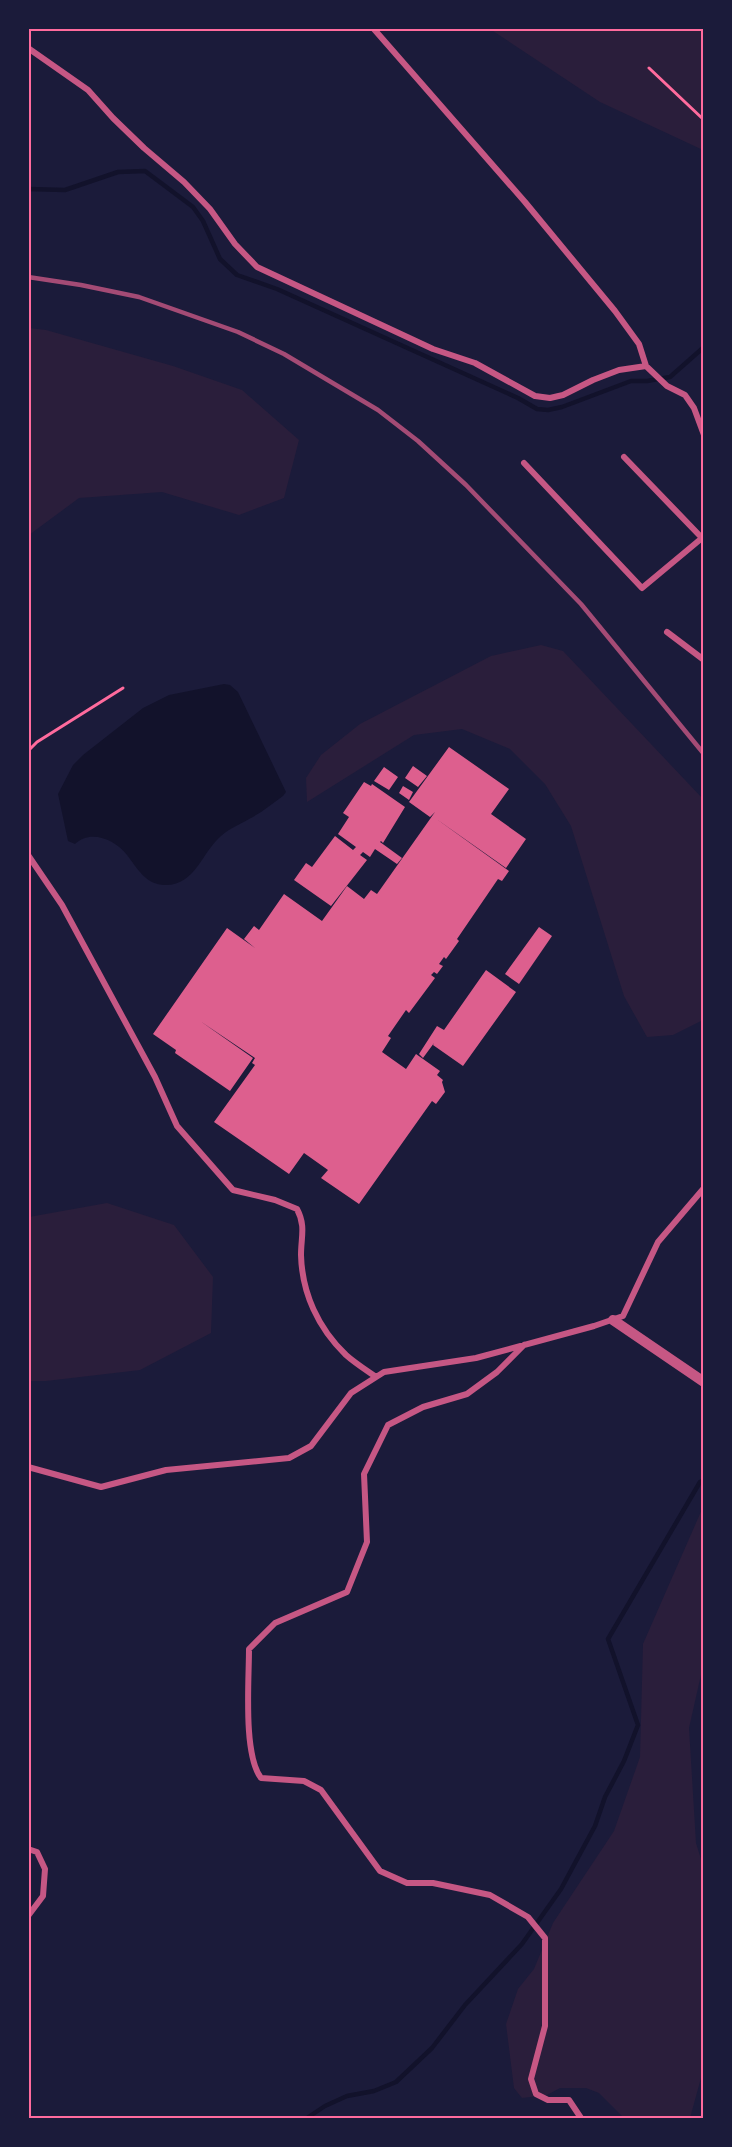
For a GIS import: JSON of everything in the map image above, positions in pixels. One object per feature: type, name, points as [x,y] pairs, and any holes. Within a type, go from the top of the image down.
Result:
[{"type":"street","points":[[373,28],[525,202],[615,311],[639,344],[648,368],[667,386],[685,395],[694,408],[704,435]]},
{"type":"street","points":[[28,48],[88,90],[136,141],[184,182],[210,209],[235,244],[257,267],[433,349],[475,363],[535,396],[550,398],[563,395],[619,370],[648,368]]},
{"type":"street","points":[[524,463],[642,588],[703,539],[624,458]]},
{"type":"street","points":[[667,632],[704,660]]},
{"type":"street","points":[[28,855],[62,905],[147,1061],[177,1126],[233,1190],[275,1200],[297,1209],[303,1221],[301,1254],[303,1277],[315,1316],[345,1354],[376,1377]]},
{"type":"street","points":[[28,1467],[101,1487],[166,1470],[290,1458],[311,1446],[351,1393],[384,1372],[476,1358],[623,1316],[658,1242],[704,1188]]},
{"type":"street","points":[[613,1320],[704,1382]]},
{"type":"street","points":[[524,1345],[497,1372],[467,1394],[423,1407],[388,1425],[364,1474],[367,1542],[348,1592],[275,1623],[249,1649],[249,1726],[254,1768],[261,1778],[304,1781],[321,1790],[380,1871],[407,1883],[433,1883],[490,1895],[528,1917],[545,1938],[545,2026],[531,2079],[536,2094],[548,2100],[569,2100],[581,2118]]},
{"type":"street","points":[[28,1849],[37,1852],[45,1869],[43,1896],[28,1916]]},
{"type":"path","points":[[649,68],[704,120]]},
{"type":"path","points":[[28,751],[37,742],[123,688]]},
{"type":"shaded area","points":[[490,29],[703,29],[703,150],[600,102]]},
{"type":"shaded area","points":[[29,328],[46,330],[173,366],[242,390],[299,440],[284,498],[239,515],[162,492],[79,498],[29,535]]},
{"type":"shaded area","points":[[541,645],[563,651],[703,799],[703,1020],[673,1035],[647,1037],[624,996],[571,826],[545,784],[510,749],[462,729],[414,735],[307,802],[306,778],[321,755],[360,724],[491,656]]},
{"type":"shaded area","points":[[224,684],[230,685],[238,692],[286,792],[283,796],[258,814],[224,833],[191,874],[175,884],[158,884],[147,879],[122,850],[103,838],[88,837],[75,844],[68,841],[58,794],[73,765],[143,708],[169,695]]},
{"type":"shaded area","points":[[107,1203],[174,1225],[213,1277],[211,1333],[140,1370],[29,1381],[29,1217]]},
{"type":"shaded area","points":[[703,1507],[703,1666],[689,1728],[696,1843],[704,1869],[704,2067],[690,2118],[624,2118],[599,2093],[586,2088],[560,2088],[547,2095],[522,2098],[514,2088],[506,2024],[518,1989],[534,1969],[553,1923],[614,1831],[640,1757],[643,1644]]},
{"type":"building","points":[[449,747],[509,789],[491,814],[526,839],[506,868],[435,818],[509,871],[502,881],[498,879],[457,939],[459,941],[446,959],[444,957],[439,964],[443,966],[437,974],[434,972],[431,975],[435,978],[409,1013],[406,1010],[388,1036],[391,1038],[382,1052],[406,1069],[416,1054],[440,1071],[437,1075],[443,1080],[445,1092],[436,1104],[432,1101],[359,1204],[321,1178],[328,1170],[304,1153],[289,1174],[214,1122],[255,1065],[252,1063],[255,1058],[200,1021],[253,1058],[230,1091],[175,1053],[176,1050],[153,1034],[227,928],[255,948],[244,939],[254,926],[259,930],[284,894],[322,921],[347,886],[364,899],[371,890],[377,894],[435,812],[430,817],[409,802]]},
{"type":"building","points":[[413,766],[427,776],[418,787],[405,778]]},
{"type":"building","points":[[384,767],[398,777],[389,790],[374,781]]},
{"type":"building","points":[[364,782],[371,786],[372,784],[405,807],[383,843],[380,842],[402,858],[397,864],[375,849],[370,857],[363,852],[360,855],[367,860],[331,906],[294,880],[306,863],[312,867],[335,836],[353,850],[356,847],[338,834],[349,817],[343,813]]},
{"type":"building","points":[[403,786],[413,792],[409,800],[399,793]]},
{"type":"building","points":[[539,927],[552,936],[519,984],[505,974]]},
{"type":"building","points":[[486,970],[516,992],[463,1066],[433,1045],[434,1043],[423,1058],[419,1054],[437,1026],[444,1030]]},
{"type":"waterway","points":[[28,189],[65,190],[118,172],[145,171],[193,207],[203,221],[220,259],[237,275],[277,289],[518,398],[537,409],[548,410],[562,407],[631,381],[670,377],[704,347]]},
{"type":"waterway","points":[[307,2118],[325,2106],[347,2096],[374,2091],[396,2082],[432,2048],[465,2005],[522,1944],[561,1889],[595,1826],[605,1797],[624,1761],[638,1725],[608,1639],[700,1482],[704,1480]]},
{"type":"railway","points":[[28,277],[139,297],[238,332],[284,354],[378,410],[418,441],[466,485],[581,604],[704,754]]}]
